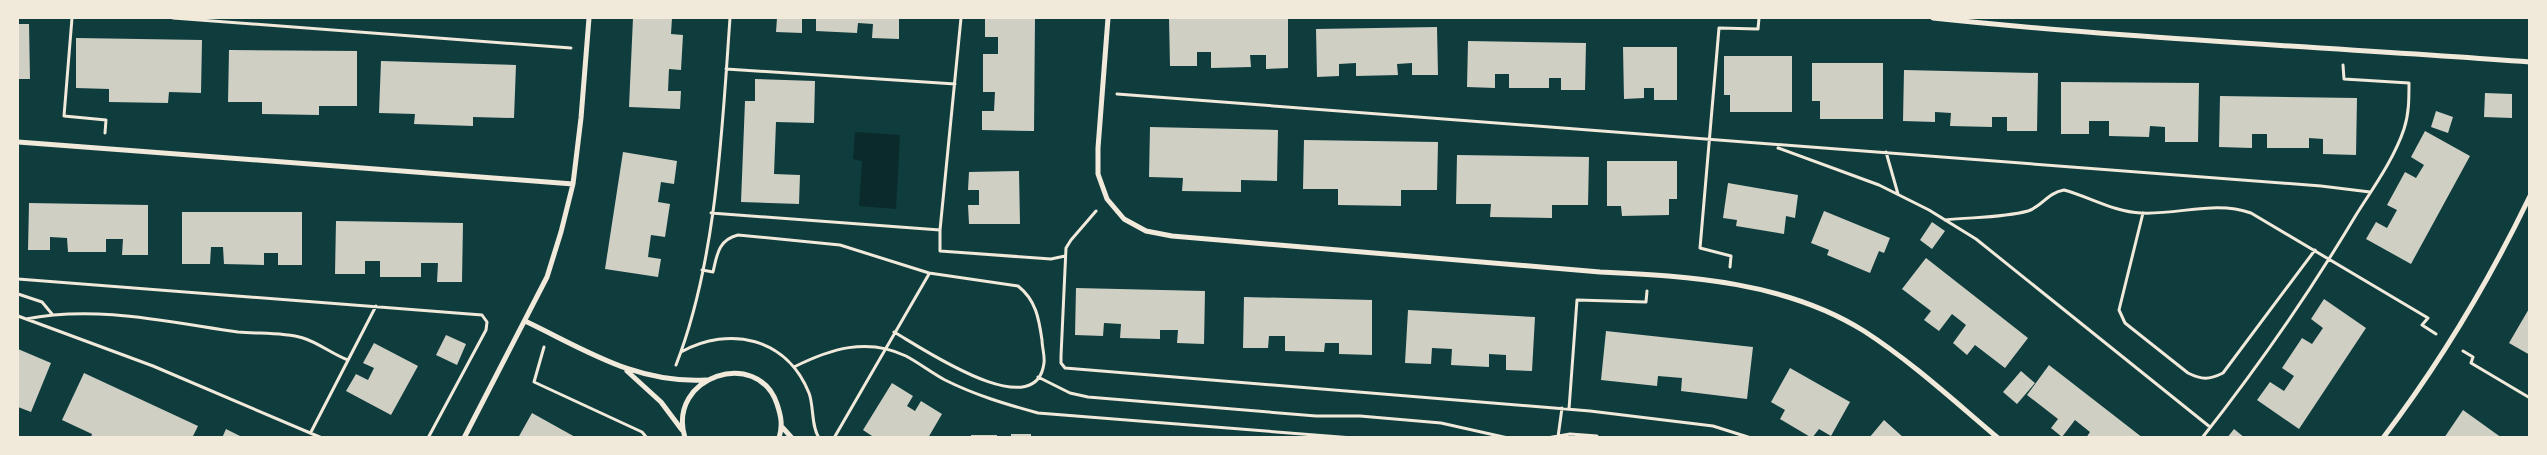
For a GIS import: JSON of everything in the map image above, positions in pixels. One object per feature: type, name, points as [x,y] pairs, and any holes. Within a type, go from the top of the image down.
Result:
[{"type":"street","points":[[464,438],[546,277],[561,232],[572,184],[589,18]]},
{"type":"street","points":[[1108,18],[1098,174],[1107,199],[1124,219],[1146,232],[1172,236],[1600,272],[1648,274],[1729,283],[1770,291],[1817,308],[1862,330],[1903,358],[1998,438]]},
{"type":"street","points":[[1932,18],[2061,32],[2342,48],[2530,62]]},
{"type":"street","points":[[18,142],[572,184]]},
{"type":"street","points":[[2383,438],[2449,342],[2530,196]]},
{"type":"street","points":[[525,321],[623,368],[646,376],[706,380],[729,374],[752,377],[766,386],[775,399],[782,427],[792,438]]},
{"type":"street","points":[[623,368],[643,384],[682,431],[685,438]]},
{"type":"street","points":[[682,431],[682,419],[687,402],[696,387],[706,380]]},
{"type":"street","points":[[779,438],[782,427]]},
{"type":"path","points":[[72,18],[64,116],[106,120],[105,149]]},
{"type":"path","points":[[173,18],[587,49]]},
{"type":"path","points":[[670,379],[681,352],[702,270],[711,213],[730,18]]},
{"type":"path","points":[[961,18],[940,230],[940,251],[1051,260],[1065,256]]},
{"type":"path","points":[[1729,283],[1731,256],[1700,248],[1719,28],[1758,29],[1759,18]]},
{"type":"path","points":[[2202,438],[2270,346],[2330,259],[2370,192],[2404,129],[2408,110],[2409,84],[2344,79],[2342,48]]},
{"type":"path","points":[[726,69],[954,84]]},
{"type":"path","points":[[1102,93],[1709,139],[1773,146],[1886,152],[2321,186],[2370,192]]},
{"type":"path","points":[[1773,146],[1832,166],[1898,194],[1976,239],[2210,428]]},
{"type":"path","points":[[1886,152],[1898,194]]},
{"type":"path","points":[[1945,220],[2022,212],[2039,206],[2054,192],[2064,190],[2123,210],[2143,213],[2218,206],[2241,209],[2315,250],[2428,318],[2422,325],[2473,357],[2471,363],[2530,398]]},
{"type":"path","points":[[1107,199],[1070,240],[1065,256],[1061,362],[1065,368],[1562,408],[1713,426],[1751,438]]},
{"type":"path","points":[[711,213],[940,230]]},
{"type":"path","points":[[2143,213],[2119,310],[2121,318],[2188,373],[2200,379],[2212,379],[2223,373],[2315,250]]},
{"type":"path","points":[[702,270],[713,272],[722,244],[729,237],[738,235],[840,245],[929,273],[1018,286],[1030,295],[1036,307],[1044,363],[1038,377],[1026,386],[1011,389],[992,384],[955,367],[894,332]]},
{"type":"path","points":[[834,438],[929,273]]},
{"type":"path","points":[[1569,409],[1577,300],[1646,302],[1648,274]]},
{"type":"path","points":[[18,279],[482,315],[487,322],[486,330],[428,438]]},
{"type":"path","points":[[18,294],[42,302],[52,314]]},
{"type":"path","points":[[311,432],[376,306]]},
{"type":"path","points":[[26,319],[52,314],[109,315],[253,334],[293,336],[315,343],[348,360]]},
{"type":"path","points":[[18,316],[153,366],[322,438]]},
{"type":"path","points":[[548,332],[534,382],[642,432],[647,438]]},
{"type":"path","points":[[794,367],[823,352],[843,347],[885,348],[905,356],[944,379],[990,400],[1038,413],[1353,438]]},
{"type":"path","points":[[1038,377],[1062,390],[1088,397],[1316,416],[1360,416],[1441,423],[1508,438]]},
{"type":"path","points":[[1558,437],[1562,408]]},
{"type":"path","points":[[1547,438],[1597,436]]},
{"type":"water","points":[[855,132],[900,135],[896,209],[859,206],[862,161],[853,159]]},
{"type":"building","points":[[633,18],[672,18],[671,34],[683,35],[681,70],[669,69],[668,91],[681,91],[680,109],[629,107]]},
{"type":"building","points":[[777,18],[802,18],[802,33],[776,32]]},
{"type":"building","points":[[816,18],[899,18],[899,39],[872,38],[873,24],[858,23],[857,33],[816,31]]},
{"type":"building","points":[[985,18],[1035,18],[1034,131],[982,130],[982,111],[994,111],[995,92],[983,92],[983,54],[998,54],[998,37],[985,37]]},
{"type":"building","points":[[1169,18],[1288,18],[1288,68],[1266,69],[1266,55],[1250,55],[1251,67],[1211,68],[1211,52],[1197,52],[1197,66],[1170,66]]},
{"type":"building","points":[[18,24],[29,24],[30,79],[18,79]]},
{"type":"building","points":[[1437,27],[1438,75],[1412,75],[1412,63],[1397,64],[1398,75],[1356,76],[1356,63],[1339,64],[1339,76],[1317,77],[1316,29]]},
{"type":"building","points":[[76,38],[202,40],[201,93],[169,92],[168,103],[109,102],[109,89],[76,88]]},
{"type":"building","points":[[1468,41],[1586,43],[1585,90],[1561,90],[1561,78],[1549,78],[1549,88],[1509,88],[1509,74],[1495,74],[1495,88],[1467,87]]},
{"type":"building","points":[[1623,47],[1677,47],[1677,100],[1654,100],[1654,88],[1644,88],[1644,98],[1624,99]]},
{"type":"building","points":[[229,50],[357,51],[357,106],[319,106],[319,115],[262,114],[262,102],[228,102]]},
{"type":"building","points":[[1724,56],[1792,56],[1792,112],[1730,112],[1730,95],[1724,95]]},
{"type":"building","points":[[381,61],[516,65],[514,118],[473,117],[473,126],[414,124],[415,114],[379,113]]},
{"type":"building","points":[[1812,63],[1883,63],[1883,119],[1820,119],[1820,101],[1812,101]]},
{"type":"building","points":[[1904,70],[2038,73],[2037,131],[2007,131],[2007,117],[1992,117],[1992,127],[1950,126],[1951,113],[1935,112],[1935,122],[1903,121]]},
{"type":"building","points":[[755,79],[815,81],[814,123],[776,122],[774,174],[800,175],[799,204],[741,202],[745,101],[755,101]]},
{"type":"building","points":[[2061,82],[2199,83],[2198,142],[2165,142],[2165,127],[2150,126],[2149,137],[2109,136],[2109,121],[2089,121],[2089,134],[2061,134]]},
{"type":"building","points":[[2485,93],[2512,94],[2512,118],[2484,117]]},
{"type":"building","points":[[2220,96],[2357,98],[2356,155],[2323,154],[2323,139],[2309,138],[2309,148],[2267,148],[2267,134],[2252,134],[2252,148],[2219,147]]},
{"type":"building","points":[[2436,111],[2453,117],[2448,133],[2431,127]]},
{"type":"building","points":[[1150,127],[1278,130],[1277,181],[1241,180],[1241,192],[1182,191],[1183,178],[1149,177]]},
{"type":"building","points":[[2425,131],[2470,156],[2411,264],[2366,239],[2376,222],[2387,228],[2397,210],[2387,205],[2405,172],[2416,178],[2424,165],[2411,157]]},
{"type":"building","points":[[1304,140],[1438,142],[1437,190],[1401,190],[1401,206],[1338,205],[1338,189],[1303,189]]},
{"type":"building","points":[[623,152],[677,161],[674,184],[661,182],[658,202],[670,204],[665,237],[651,235],[648,257],[661,259],[658,277],[605,269]]},
{"type":"building","points":[[1457,155],[1589,157],[1588,205],[1552,205],[1552,218],[1490,217],[1491,204],[1456,204]]},
{"type":"building","points":[[1607,161],[1677,161],[1677,199],[1669,199],[1669,215],[1622,216],[1621,206],[1607,206]]},
{"type":"building","points":[[1019,171],[1020,224],[969,224],[968,205],[979,205],[979,190],[968,190],[969,172]]},
{"type":"building","points":[[1728,183],[1798,195],[1795,218],[1786,216],[1784,234],[1736,226],[1737,220],[1723,218]]},
{"type":"building","points":[[29,203],[148,205],[148,255],[122,255],[123,239],[106,239],[106,252],[68,252],[67,238],[50,237],[50,250],[28,250]]},
{"type":"building","points":[[1824,211],[1890,238],[1884,253],[1879,251],[1870,273],[1827,255],[1829,250],[1811,243]]},
{"type":"building","points":[[182,212],[302,212],[302,265],[278,265],[278,253],[264,253],[264,265],[224,264],[223,247],[211,247],[210,264],[182,264]]},
{"type":"building","points":[[336,221],[463,223],[462,282],[437,282],[438,263],[421,263],[421,277],[380,277],[380,261],[365,261],[365,274],[335,274]]},
{"type":"building","points":[[1932,222],[1945,231],[1932,249],[1920,240]]},
{"type":"building","points":[[1926,258],[2028,338],[2005,368],[1975,345],[1967,355],[1953,343],[1966,325],[1952,314],[1939,331],[1924,320],[1931,311],[1902,289]]},
{"type":"building","points":[[1076,288],[1205,291],[1204,344],[1177,343],[1178,330],[1160,330],[1160,339],[1120,338],[1121,324],[1104,323],[1103,336],[1075,335]]},
{"type":"building","points":[[1244,297],[1372,300],[1372,355],[1339,354],[1339,343],[1325,343],[1324,352],[1285,351],[1285,336],[1269,336],[1268,348],[1243,348]]},
{"type":"building","points":[[2324,299],[2366,328],[2299,429],[2257,400],[2270,382],[2284,391],[2294,376],[2282,368],[2302,338],[2312,344],[2323,328],[2311,319]]},
{"type":"building","points":[[2530,307],[2530,355],[2509,343]]},
{"type":"building","points":[[1408,310],[1535,317],[1532,371],[1506,370],[1506,355],[1489,354],[1489,367],[1451,365],[1452,349],[1432,348],[1431,364],[1405,363]]},
{"type":"building","points":[[1606,331],[1753,347],[1747,399],[1681,391],[1682,378],[1658,376],[1657,386],[1601,380]]},
{"type":"building","points":[[446,335],[466,344],[457,365],[436,355]]},
{"type":"building","points":[[374,343],[418,366],[391,415],[346,391],[356,374],[368,380],[374,368],[363,363]]},
{"type":"building","points":[[18,349],[51,363],[31,412],[18,407]]},
{"type":"building","points":[[2049,365],[2143,438],[2086,438],[2090,432],[2075,420],[2062,437],[2051,428],[2058,419],[2027,395]]},
{"type":"building","points":[[1790,368],[1850,402],[1831,436],[1819,429],[1812,438],[1780,419],[1785,410],[1771,402]]},
{"type":"building","points":[[2021,371],[2035,383],[2017,404],[2003,392]]},
{"type":"building","points":[[84,373],[198,426],[192,438],[91,438],[92,434],[62,420]]},
{"type":"building","points":[[892,383],[913,396],[907,406],[915,411],[921,401],[942,414],[928,438],[875,438],[863,430]]},
{"type":"building","points":[[2463,410],[2502,438],[2444,438]]},
{"type":"building","points":[[532,413],[577,438],[518,438]]},
{"type":"building","points":[[1884,420],[1904,438],[1869,438]]},
{"type":"building","points":[[226,429],[244,438],[222,438]]},
{"type":"building","points":[[2234,429],[2245,438],[2227,438]]},
{"type":"building","points":[[1011,434],[1031,434],[1031,438],[1011,438]]},
{"type":"building","points":[[971,435],[997,435],[997,438],[971,438]]}]
